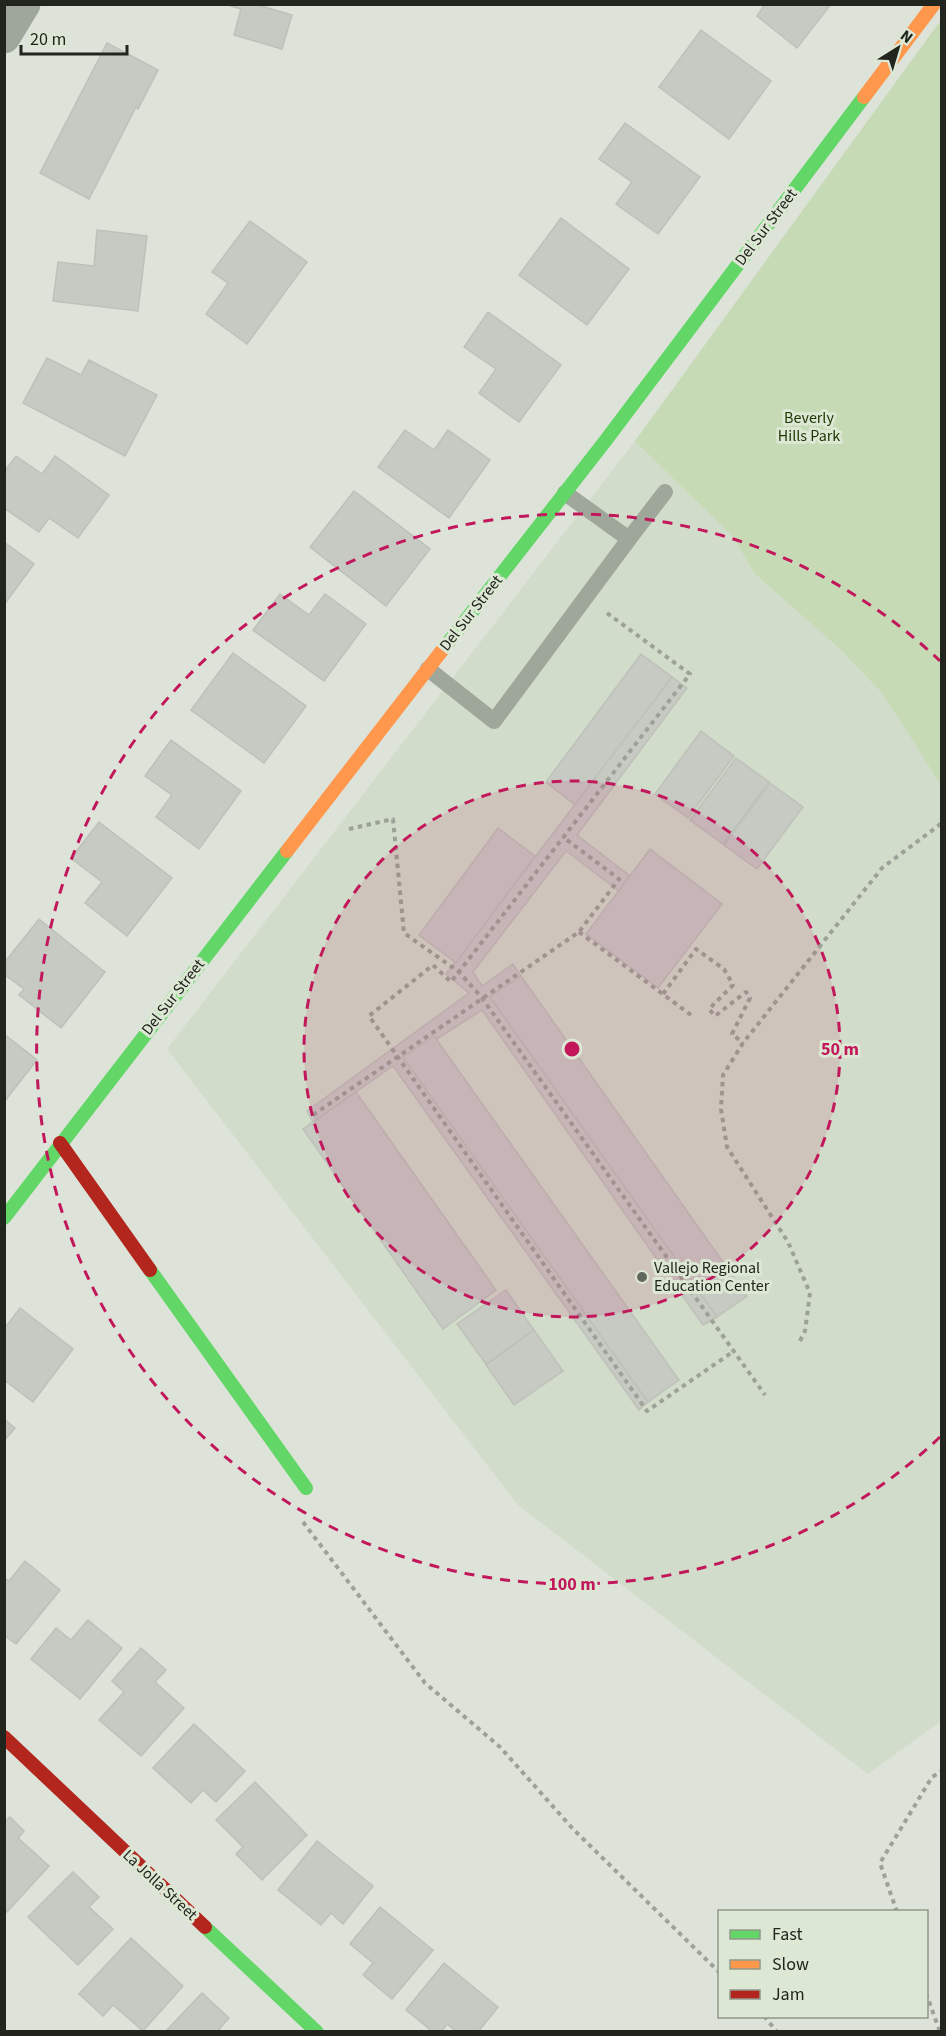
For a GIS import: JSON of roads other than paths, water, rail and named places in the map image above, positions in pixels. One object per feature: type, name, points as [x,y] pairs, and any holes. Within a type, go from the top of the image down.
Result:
[{"type":"street","points":[[4,37],[24,4]]},
{"type":"street","name":"Del Sur Street","points":[[4,1218],[936,9]]},
{"type":"street","points":[[60,1143],[306,1488]]},
{"type":"street","name":"La Jolla Street","points":[[4,1737],[317,2031]]},
{"type":"lane","points":[[428,669],[494,721],[665,492]]},
{"type":"lane","points":[[565,493],[629,539]]},
{"type":"place","name":"Vallejo Regional Education Center","points":[[642,1277]]},
{"type":"park label","name":"Beverly Hills Park","points":[[809,427]]}]
